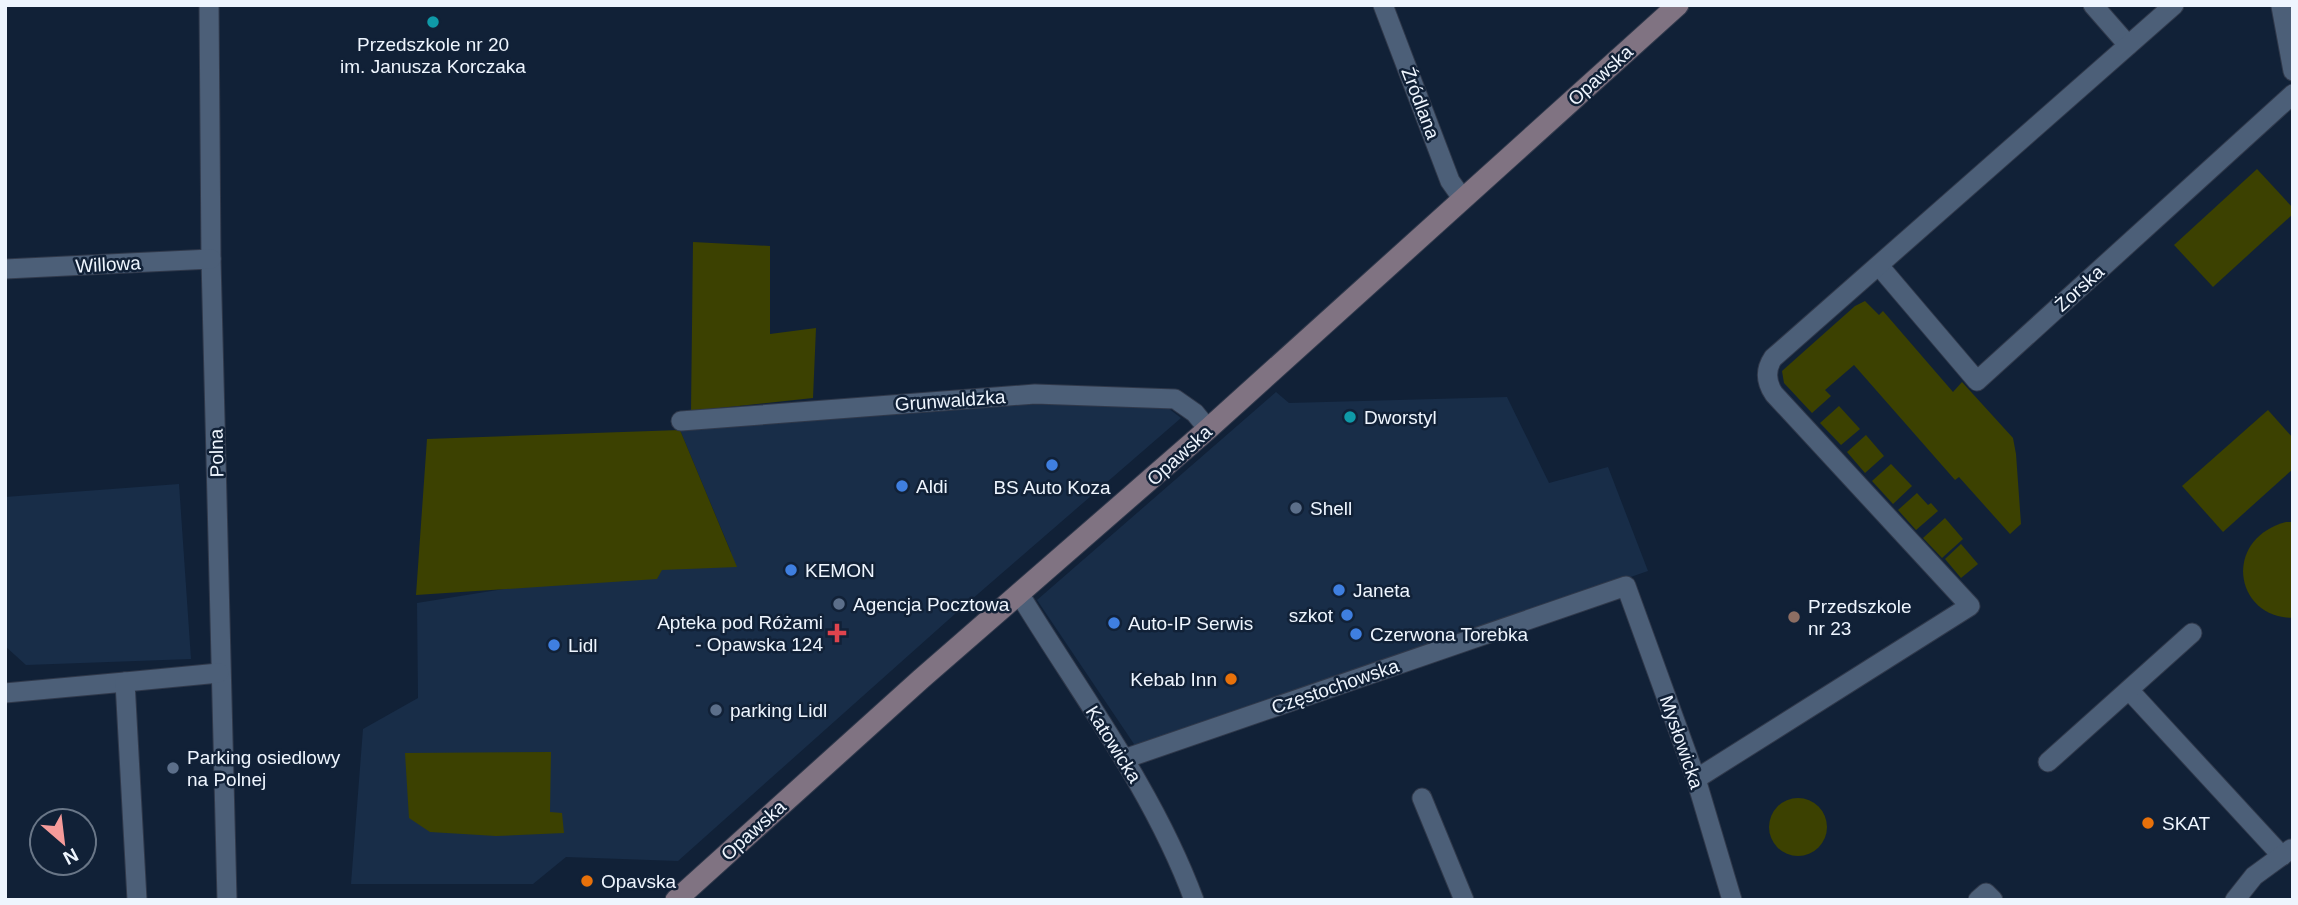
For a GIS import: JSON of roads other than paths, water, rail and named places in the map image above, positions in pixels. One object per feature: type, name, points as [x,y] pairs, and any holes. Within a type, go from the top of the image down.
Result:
[{"type":"main road","name":"Opawska","points":[[676,900],[921,679],[1208,429],[1678,5]]},
{"type":"street","name":"Polna","points":[[209,5],[219,673],[227,900]]},
{"type":"street","name":"Źródlana","points":[[1383,5],[1450,181],[1462,198]]},
{"type":"street","points":[[2093,5],[2128,45]]},
{"type":"street","points":[[1696,779],[1970,606],[1774,394],[1768,383],[1769,365],[1773,358],[1880,267],[2174,5]]},
{"type":"street","points":[[2281,6],[2293,20]]},
{"type":"street","points":[[2281,6],[2293,71]]},
{"type":"street","name":"Żorska","points":[[1880,267],[1977,381],[2293,94]]},
{"type":"street","name":"Willowa","points":[[5,269],[211,259]]},
{"type":"street","name":"Grunwaldzka","points":[[681,421],[1035,394],[1175,399],[1195,413],[1208,429]]},
{"type":"street","name":"Częstochowska","points":[[1124,759],[1626,586]]},
{"type":"street","name":"Mysłowicka","points":[[1626,586],[1696,779],[1732,900]]},
{"type":"street","name":"Katowicka","points":[[1020,595],[1124,759],[1170,843],[1194,900]]},
{"type":"street","points":[[2048,762],[2192,633]]},
{"type":"street","points":[[5,693],[219,673]]},
{"type":"street","points":[[125,682],[137,900]]},
{"type":"street","points":[[2129,691],[2287,852],[2255,876],[2235,900]]},
{"type":"street","points":[[1422,798],[1464,900]]},
{"type":"street","points":[[1978,900],[1986,893],[1993,900]]},
{"type":"place","name":"Przedszkole nr 20 im. Janusza Korczaka","points":[[433,22]]},
{"type":"place","name":"Dworstyl","points":[[1350,417]]},
{"type":"place","name":"BS Auto Koza","points":[[1052,465]]},
{"type":"place","name":"Aldi","points":[[902,486]]},
{"type":"place","name":"Shell","points":[[1296,508]]},
{"type":"place","name":"KEMON","points":[[791,570]]},
{"type":"place","name":"Janeta","points":[[1339,590]]},
{"type":"place","name":"Agencja Pocztowa","points":[[839,604]]},
{"type":"place","name":"szkot","points":[[1347,615]]},
{"type":"place","name":"Przedszkole nr 23","points":[[1794,617]]},
{"type":"place","name":"Auto-IP Serwis","points":[[1114,623]]},
{"type":"place","name":"Apteka pod Różami - Opawska 124","points":[[837,633]]},
{"type":"place","name":"Czerwona Torebka","points":[[1356,634]]},
{"type":"place","name":"Lidl","points":[[554,645]]},
{"type":"place","name":"Kebab Inn","points":[[1231,679]]},
{"type":"place","name":"parking Lidl","points":[[716,710]]},
{"type":"place","name":"Parking osiedlowy na Polnej","points":[[173,768]]},
{"type":"place","name":"SKAT","points":[[2148,823]]},
{"type":"place","name":"Opavska","points":[[587,881]]}]
